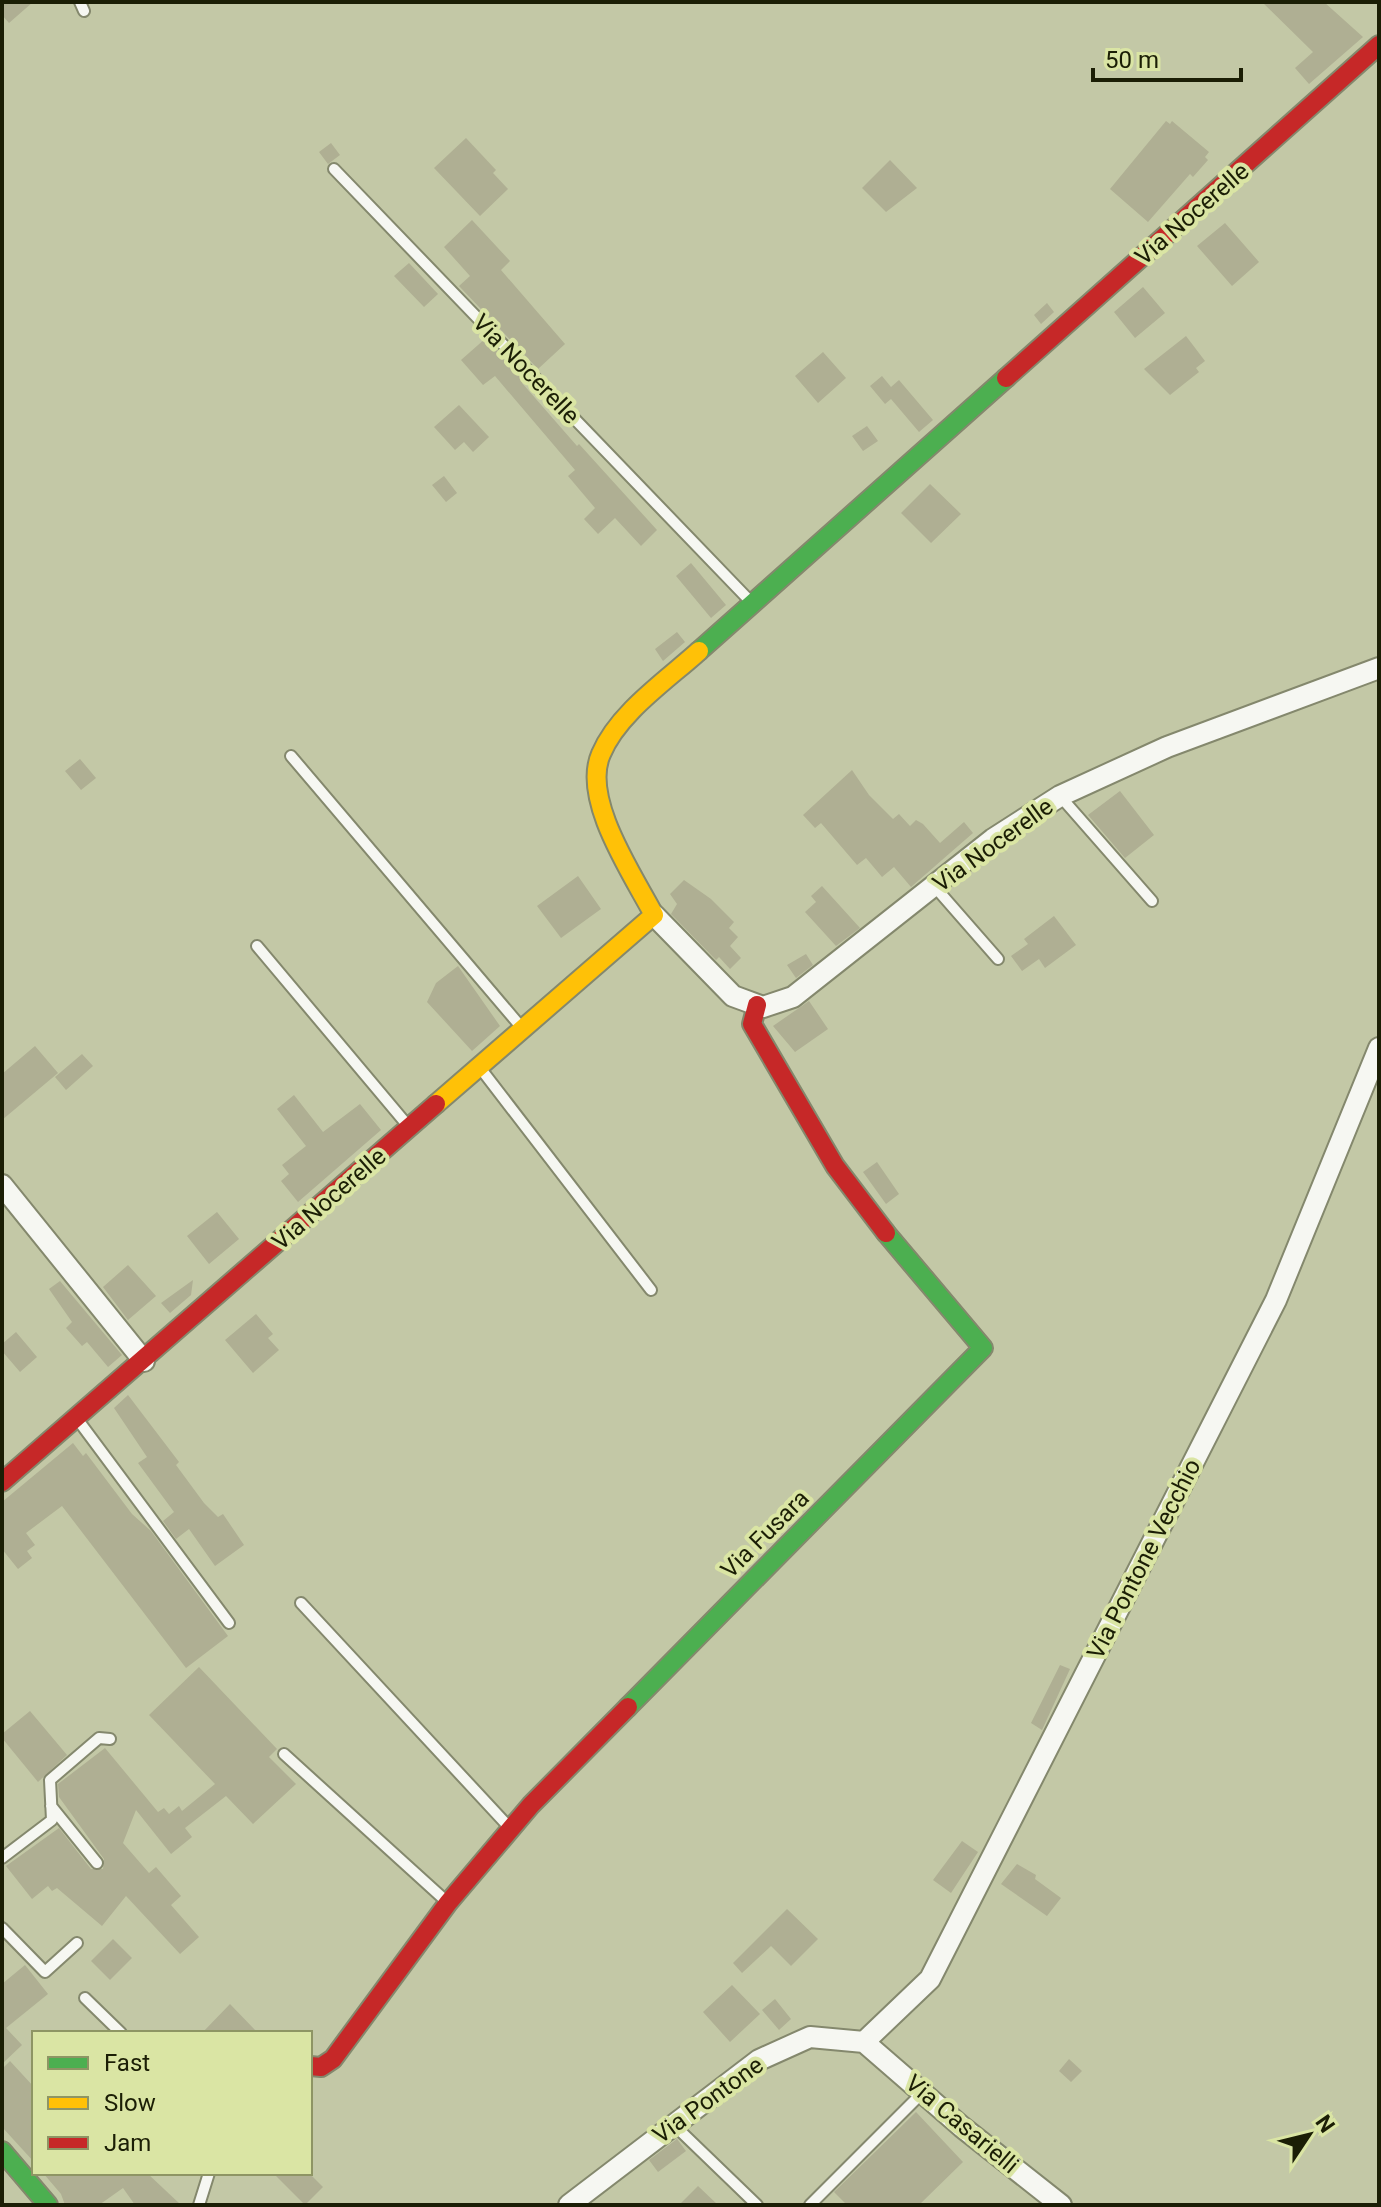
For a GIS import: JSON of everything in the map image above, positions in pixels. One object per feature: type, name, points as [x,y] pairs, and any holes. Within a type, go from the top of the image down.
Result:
[{"type":"street","name":"Via Nocerelle","points":[[1377,52],[647,698],[608,741],[598,760],[596,786],[601,806],[654,915],[733,996],[763,1007],[793,997],[993,839],[1060,796],[1167,747],[1379,668]]},
{"type":"street","name":"Via Nocerelle","points":[[2,1482],[654,915]]},
{"type":"street","name":"Via Fusara","points":[[312,2066],[321,2067],[333,2059],[448,1903],[510,1829],[983,1348],[910,1265],[835,1166],[752,1024],[757,1005]]},
{"type":"street","name":"Via Pontone Vecchio","points":[[864,2042],[930,1979],[1276,1300],[1379,1048]]},
{"type":"street","points":[[2,1185],[144,1361]]},
{"type":"street","name":"Via Pontone","points":[[569,2205],[759,2060],[810,2037],[864,2042]]},
{"type":"street","name":"Via Casarielli","points":[[864,2042],[1061,2205]]},
{"type":"street","points":[[2,2151],[48,2205]]},
{"type":"lane","name":"Via Nocerelle","points":[[334,169],[752,604]]},
{"type":"lane","points":[[291,756],[524,1029]]},
{"type":"lane","points":[[1060,796],[1152,901]]},
{"type":"lane","points":[[935,887],[998,959]]},
{"type":"lane","points":[[257,946],[410,1129]]},
{"type":"lane","points":[[480,1068],[651,1290]]},
{"type":"lane","points":[[76,1418],[229,1623]]},
{"type":"lane","points":[[301,1603],[510,1829]]},
{"type":"lane","points":[[2,1858],[52,1820],[50,1780],[99,1738],[110,1739]]},
{"type":"lane","points":[[284,1754],[448,1903]]},
{"type":"lane","points":[[50,1804],[97,1863]]},
{"type":"lane","points":[[2,1928],[45,1972],[77,1943]]},
{"type":"lane","points":[[85,1998],[119,2031]]},
{"type":"lane","points":[[810,2205],[922,2093]]},
{"type":"lane","points":[[673,2124],[757,2205]]},
{"type":"lane","points":[[199,2205],[208,2175]]},
{"type":"building","points":[[2,2],[33,2],[9,23],[2,15]]},
{"type":"building","points":[[1262,2],[1324,2],[1363,37],[1309,84],[1295,68],[1313,52]]},
{"type":"building","points":[[1166,121],[1170,124],[1172,121],[1209,152],[1205,157],[1208,160],[1193,177],[1190,174],[1148,222],[1110,189]]},
{"type":"building","points":[[466,138],[496,170],[493,173],[508,189],[480,216],[434,168]]},
{"type":"building","points":[[331,143],[340,155],[328,164],[319,152]]},
{"type":"building","points":[[890,160],[917,188],[886,212],[862,188]]},
{"type":"building","points":[[472,220],[510,261],[501,270],[565,344],[538,369],[459,286],[470,276],[444,247]]},
{"type":"building","points":[[1225,223],[1259,262],[1232,286],[1197,246]]},
{"type":"building","points":[[409,263],[438,294],[424,307],[394,276]]},
{"type":"building","points":[[1143,287],[1165,313],[1135,338],[1114,312]]},
{"type":"building","points":[[1047,303],[1054,312],[1041,324],[1034,315]]},
{"type":"building","points":[[1186,336],[1205,361],[1196,368],[1199,372],[1170,395],[1144,369]]},
{"type":"building","points":[[486,338],[526,380],[522,383],[577,446],[579,444],[657,530],[641,546],[615,518],[598,534],[584,519],[595,508],[568,476],[575,470],[495,376],[483,385],[461,360]]},
{"type":"building","points":[[823,352],[846,378],[818,403],[795,376]]},
{"type":"building","points":[[882,376],[891,387],[899,380],[933,420],[919,432],[891,399],[885,404],[870,386]]},
{"type":"building","points":[[459,405],[489,437],[473,452],[464,442],[455,450],[434,427]]},
{"type":"building","points":[[867,426],[878,441],[863,451],[852,436]]},
{"type":"building","points":[[444,476],[457,493],[446,502],[432,485]]},
{"type":"building","points":[[930,484],[961,514],[931,543],[901,513]]},
{"type":"building","points":[[691,563],[726,605],[711,618],[676,576]]},
{"type":"building","points":[[677,632],[685,642],[663,661],[655,649]]},
{"type":"building","points":[[80,759],[96,778],[81,790],[65,771]]},
{"type":"building","points":[[852,770],[869,795],[893,819],[899,814],[910,826],[916,820],[940,843],[964,822],[973,833],[911,887],[894,867],[882,877],[866,858],[857,865],[821,823],[815,828],[803,815]]},
{"type":"building","points":[[1120,791],[1154,835],[1125,858],[1088,815]]},
{"type":"building","points":[[578,876],[601,909],[561,938],[537,906]]},
{"type":"building","points":[[684,880],[711,899],[734,922],[729,928],[738,937],[730,946],[741,958],[730,969],[719,957],[716,960],[671,914],[677,904],[670,894]]},
{"type":"building","points":[[822,886],[860,928],[836,946],[805,912],[816,902],[811,896]]},
{"type":"building","points":[[1054,916],[1076,945],[1045,968],[1039,959],[1022,971],[1011,956],[1028,944],[1024,939]]},
{"type":"building","points":[[806,954],[813,965],[796,978],[787,965]]},
{"type":"building","points":[[458,966],[500,1026],[472,1051],[427,1002],[436,983]]},
{"type":"building","points":[[809,1001],[828,1029],[795,1052],[773,1026]]},
{"type":"building","points":[[35,1046],[58,1073],[2,1120],[2,1074]]},
{"type":"building","points":[[82,1054],[93,1066],[66,1090],[55,1077]]},
{"type":"building","points":[[294,1095],[323,1132],[360,1104],[381,1130],[298,1202],[281,1181],[289,1174],[282,1165],[306,1146],[277,1109]]},
{"type":"building","points":[[877,1162],[899,1194],[886,1204],[863,1172]]},
{"type":"building","points":[[217,1212],[239,1239],[209,1264],[187,1236]]},
{"type":"building","points":[[128,1265],[156,1296],[128,1320],[103,1287]]},
{"type":"building","points":[[193,1280],[191,1295],[170,1313],[161,1303]]},
{"type":"building","points":[[60,1281],[122,1355],[108,1367],[87,1342],[82,1346],[66,1328],[72,1322],[49,1289]]},
{"type":"building","points":[[256,1314],[273,1334],[268,1338],[279,1350],[253,1373],[225,1340]]},
{"type":"building","points":[[16,1332],[37,1357],[20,1372],[2,1351],[2,1344]]},
{"type":"building","points":[[128,1395],[179,1462],[176,1465],[204,1503],[218,1517],[223,1514],[244,1545],[215,1566],[189,1529],[176,1539],[163,1521],[174,1512],[138,1463],[147,1457],[114,1408]]},
{"type":"building","points":[[73,1443],[83,1456],[86,1453],[132,1514],[151,1531],[228,1636],[186,1668],[62,1506],[26,1533],[35,1545],[27,1551],[32,1558],[18,1569],[2,1549],[2,1502]]},
{"type":"building","points":[[1060,1665],[1070,1669],[1042,1730],[1031,1723]]},
{"type":"building","points":[[199,1667],[277,1749],[269,1757],[296,1784],[253,1824],[226,1796],[185,1828],[192,1837],[171,1854],[136,1810],[123,1843],[149,1873],[156,1867],[181,1896],[171,1905],[199,1937],[180,1954],[126,1896],[102,1926],[57,1888],[52,1891],[48,1886],[32,1899],[6,1866],[59,1828],[91,1869],[103,1869],[104,1859],[59,1797],[58,1784],[105,1748],[158,1812],[164,1808],[169,1814],[179,1806],[182,1811],[215,1784],[149,1715]]},
{"type":"building","points":[[30,1711],[67,1755],[38,1782],[2,1738],[2,1734]]},
{"type":"building","points":[[962,1841],[978,1852],[951,1893],[933,1880]]},
{"type":"building","points":[[1017,1864],[1036,1875],[1035,1879],[1061,1898],[1047,1916],[1001,1884]]},
{"type":"building","points":[[787,1909],[818,1939],[791,1966],[771,1946],[742,1973],[733,1963]]},
{"type":"building","points":[[113,1939],[132,1958],[110,1980],[91,1961]]},
{"type":"building","points":[[25,1965],[48,1994],[6,2028],[22,2045],[2,2064],[2,1984]]},
{"type":"building","points":[[732,1985],[760,2014],[730,2042],[703,2012]]},
{"type":"building","points":[[775,1999],[791,2019],[779,2030],[762,2010]]},
{"type":"building","points":[[230,2004],[256,2031],[204,2031]]},
{"type":"building","points":[[1069,2059],[1082,2071],[1071,2082],[1059,2071]]},
{"type":"building","points":[[10,2061],[32,2085],[32,2160],[2,2127],[2,2069]]},
{"type":"building","points":[[916,2112],[963,2162],[919,2205],[847,2205],[834,2192]]},
{"type":"building","points":[[677,2139],[686,2151],[658,2172],[649,2160]]},
{"type":"building","points":[[45,2175],[149,2175],[181,2205],[135,2205],[123,2188],[99,2205],[65,2205],[61,2194]]},
{"type":"building","points":[[275,2175],[311,2175],[323,2187],[305,2205]]},
{"type":"building","points":[[698,2186],[718,2205],[679,2205]]},
{"type":"traffic: fast","points":[[699,651],[1006,378]]},
{"type":"traffic: fast","points":[[628,1707],[983,1348],[886,1233]]},
{"type":"traffic: fast","points":[[2,2151],[48,2205]]},
{"type":"traffic: slow","points":[[436,1104],[654,915],[603,814],[597,772],[601,754],[619,725],[644,698],[699,651]]},
{"type":"traffic: jam","points":[[1006,378],[1379,45]]},
{"type":"traffic: jam","points":[[757,1005],[752,1024],[835,1166],[886,1233]]},
{"type":"traffic: jam","points":[[2,1482],[436,1104]]},
{"type":"traffic: jam","points":[[312,2066],[321,2067],[333,2059],[448,1903],[531,1805],[628,1707]]}]
